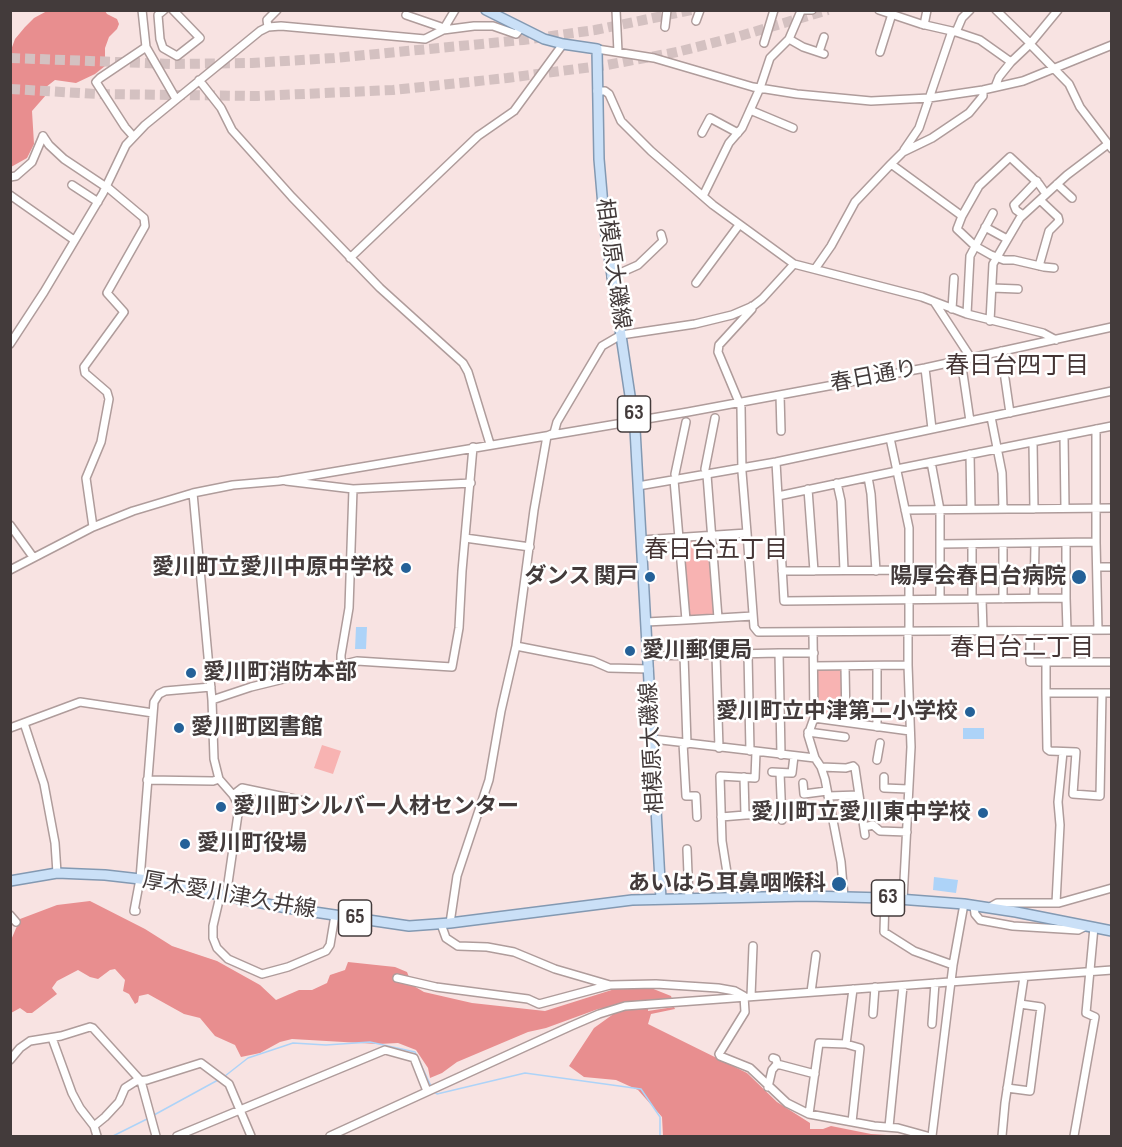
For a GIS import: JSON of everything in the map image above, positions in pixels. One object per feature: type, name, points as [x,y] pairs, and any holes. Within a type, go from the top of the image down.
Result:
[{"type":"main road","points":[[486,10],[506,15],[521,28],[563,44],[597,49]]},
{"type":"main road","name":"相模原大磯線","points":[[597,49],[603,213],[634,422],[662,899]]},
{"type":"main road","name":"厚木愛川津久井線","points":[[10,881],[57,873],[105,875],[140,879],[223,896],[409,926],[446,924],[632,900],[662,899]]},
{"type":"main road","name":"63","points":[[662,899],[885,898],[990,907],[1112,931]]},
{"type":"street","points":[[142,10],[147,50],[176,99]]},
{"type":"street","points":[[163,48],[158,15],[164,10]]},
{"type":"street","points":[[133,136],[124,128],[96,82],[147,50],[163,48],[177,56],[200,38],[173,10]]},
{"type":"street","points":[[444,29],[455,10]]},
{"type":"street","points":[[616,10],[618,51]]},
{"type":"street","points":[[656,17],[665,23],[667,10]]},
{"type":"street","points":[[696,21],[700,10]]},
{"type":"street","points":[[764,43],[774,10]]},
{"type":"street","points":[[703,196],[729,143],[738,133],[750,110],[770,58],[789,39],[800,11],[812,10]]},
{"type":"street","points":[[879,10],[924,25],[954,31],[985,43],[1011,62]]},
{"type":"street","points":[[924,25],[927,10]]},
{"type":"street","points":[[815,269],[831,246],[855,202],[903,152],[919,128],[954,31],[970,10]]},
{"type":"street","points":[[996,10],[1069,84],[1086,116],[1108,144]]},
{"type":"street","points":[[995,87],[999,77],[1011,62],[1031,44],[1058,10]]},
{"type":"street","points":[[268,27],[267,20],[276,11]]},
{"type":"street","points":[[879,52],[881,40],[892,14]]},
{"type":"street","points":[[406,15],[444,29]]},
{"type":"street","points":[[10,344],[98,202],[126,145],[133,136],[256,34],[268,27],[281,26],[425,39],[444,29],[484,25],[502,28],[516,34],[521,28]]},
{"type":"street","points":[[789,39],[802,47],[822,53],[824,37]]},
{"type":"street","points":[[350,258],[478,136],[514,111],[563,44]]},
{"type":"street","points":[[597,49],[654,58],[760,88],[871,101],[929,98],[1023,81],[1112,45]]},
{"type":"street","points":[[199,80],[221,108],[232,130],[292,197],[350,258],[463,363],[468,372],[489,444]]},
{"type":"street","points":[[903,152],[932,138],[969,113],[983,96],[983,90]]},
{"type":"street","points":[[597,91],[605,91],[609,94],[624,125],[703,196],[794,264],[922,297],[990,321],[1043,333],[1056,340]]},
{"type":"street","points":[[750,110],[793,128]]},
{"type":"street","points":[[702,133],[710,118],[738,133]]},
{"type":"street","points":[[990,321],[993,264],[1007,239],[1023,215],[1057,184],[1108,144],[1112,132]]},
{"type":"street","points":[[10,177],[16,176],[32,162],[43,136],[49,145],[144,218],[145,226],[107,293],[124,312],[84,368],[85,373],[107,392],[109,399],[101,442],[87,478],[93,527]]},
{"type":"street","points":[[1039,266],[1049,231],[1059,221],[1043,197],[1037,181],[1013,157],[1010,157],[979,186],[957,229],[975,246],[996,257],[1039,266],[1054,267]]},
{"type":"street","points":[[891,164],[962,216]]},
{"type":"street","points":[[1023,215],[1016,210],[1014,205],[1037,181]]},
{"type":"street","points":[[1057,184],[1071,198]]},
{"type":"street","points":[[74,188],[98,202]]},
{"type":"street","points":[[10,195],[74,240]]},
{"type":"street","points":[[967,314],[970,256],[993,213]]},
{"type":"street","points":[[696,283],[739,225]]},
{"type":"street","points":[[985,227],[1007,239]]},
{"type":"street","points":[[611,277],[638,265],[663,242],[661,234]]},
{"type":"street","points":[[610,985],[555,969],[514,952],[488,947],[458,946],[446,938],[446,924],[457,876],[489,780],[501,711],[516,646],[534,510],[547,435],[554,433],[557,422],[602,346],[621,335],[717,320],[752,306],[762,299],[794,264]]},
{"type":"street","points":[[952,309],[954,278]]},
{"type":"street","points":[[992,288],[1018,289]]},
{"type":"street","points":[[935,303],[971,358]]},
{"type":"street","points":[[752,306],[752,309],[719,345],[718,352],[740,403],[753,616],[754,627],[760,633],[1112,630]]},
{"type":"street","name":"春日通り","points":[[279,480],[740,403],[925,368],[1112,327]]},
{"type":"street","points":[[1001,351],[1010,413]]},
{"type":"street","points":[[961,360],[970,421]]},
{"type":"street","points":[[925,368],[932,429]]},
{"type":"street","points":[[638,486],[674,477],[776,462],[1112,391]]},
{"type":"street","points":[[780,395],[781,431]]},
{"type":"street","points":[[991,417],[1002,472],[1003,509]]},
{"type":"street","points":[[715,418],[706,472],[718,618]]},
{"type":"street","points":[[686,422],[674,477],[686,620]]},
{"type":"street","points":[[778,495],[1112,426]]},
{"type":"street","points":[[1096,429],[1098,630]]},
{"type":"street","points":[[1064,436],[1065,508]]},
{"type":"street","points":[[890,438],[909,528],[910,731],[903,900]]},
{"type":"street","points":[[1033,442],[1034,509]]},
{"type":"street","points":[[212,700],[251,687],[341,664],[397,662],[452,667],[459,628],[473,447]]},
{"type":"street","points":[[970,454],[971,510]]},
{"type":"street","points":[[776,462],[784,601],[1066,598]]},
{"type":"street","points":[[930,462],[940,510],[940,599]]},
{"type":"street","points":[[868,477],[876,571]]},
{"type":"street","points":[[10,570],[93,527],[142,508],[193,493],[233,485],[279,480],[354,489],[471,483]]},
{"type":"street","points":[[837,483],[844,570]]},
{"type":"street","points":[[341,664],[349,608],[354,489]]},
{"type":"street","points":[[808,489],[814,571]]},
{"type":"street","points":[[193,493],[211,687],[214,759],[219,779],[233,795],[238,814],[223,896],[213,926],[213,938],[217,948],[228,959],[262,974],[288,967],[326,951],[330,945],[335,915]]},
{"type":"street","points":[[905,510],[1112,508]]},
{"type":"street","points":[[10,525],[33,557]]},
{"type":"street","points":[[641,540],[747,533]]},
{"type":"street","points":[[465,538],[530,547]]},
{"type":"street","points":[[940,544],[1096,542]]},
{"type":"street","points":[[1066,543],[1067,630]]},
{"type":"street","points":[[972,544],[972,599]]},
{"type":"street","points":[[1003,544],[1003,599]]},
{"type":"street","points":[[1034,598],[1035,544]]},
{"type":"street","points":[[1097,567],[1112,567]]},
{"type":"street","points":[[782,571],[909,570]]},
{"type":"street","points":[[982,599],[983,631]]},
{"type":"street","points":[[646,622],[753,616]]},
{"type":"street","points":[[1030,631],[1029,662],[1112,662]]},
{"type":"street","points":[[813,633],[814,718],[808,732],[815,758],[821,767],[827,794],[841,862],[844,897]]},
{"type":"street","points":[[516,646],[587,659],[609,668],[649,669]]},
{"type":"street","points":[[648,656],[813,652]]},
{"type":"street","points":[[779,653],[781,755]]},
{"type":"street","points":[[731,898],[722,841],[720,776],[755,778],[748,654]]},
{"type":"street","points":[[716,655],[719,748]]},
{"type":"street","points":[[684,656],[686,796],[699,796],[697,818]]},
{"type":"street","points":[[1046,662],[1047,749],[1076,752],[1073,794],[1100,796],[1102,693]]},
{"type":"street","points":[[814,666],[908,665]]},
{"type":"street","points":[[845,666],[846,722]]},
{"type":"street","points":[[877,666],[878,727]]},
{"type":"street","points":[[136,911],[134,911],[140,879],[154,700],[162,693],[211,687]]},
{"type":"street","points":[[1046,693],[1112,693]]},
{"type":"street","points":[[10,728],[80,702],[153,713]]},
{"type":"street","points":[[814,718],[910,731]]},
{"type":"street","points":[[24,723],[44,784],[55,843],[57,873]]},
{"type":"street","points":[[808,732],[845,737]]},
{"type":"street","points":[[653,739],[815,758]]},
{"type":"street","points":[[877,759],[880,743]]},
{"type":"street","points":[[1056,903],[1060,825],[1058,802],[1063,752]]},
{"type":"street","points":[[783,814],[776,773],[792,774],[794,756]]},
{"type":"street","points":[[821,767],[853,766],[855,768],[865,836]]},
{"type":"street","points":[[744,777],[745,815]]},
{"type":"street","points":[[147,780],[213,781],[219,779]]},
{"type":"street","points":[[882,779],[884,788],[908,789]]},
{"type":"street","points":[[802,783],[805,803]]},
{"type":"street","points":[[233,795],[242,788],[304,801]]},
{"type":"street","points":[[804,794],[858,795]]},
{"type":"street","points":[[721,817],[767,814]]},
{"type":"street","points":[[864,827],[873,825],[880,831],[907,832]]},
{"type":"street","points":[[687,849],[689,899]]},
{"type":"street","points":[[990,907],[997,903],[1056,903],[1112,888]]},
{"type":"street","points":[[885,898],[884,932],[914,951],[952,965]]},
{"type":"street","points":[[753,946],[745,1012],[718,1054],[750,1068],[787,1103],[809,1114],[889,1127],[929,1137],[952,965],[964,904]]},
{"type":"street","points":[[974,906],[975,914],[980,920],[1014,926],[1078,930],[1090,926],[1090,972],[1086,1013],[1095,1017],[1074,1137]]},
{"type":"street","points":[[10,915],[16,922]]},
{"type":"street","points":[[811,992],[814,958]]},
{"type":"street","points":[[330,1137],[599,1014],[625,1006],[1112,970]]},
{"type":"street","points":[[1002,1137],[1024,977]]},
{"type":"street","points":[[397,978],[436,987],[528,999],[539,1004],[610,985],[656,984],[718,988],[747,996]]},
{"type":"street","points":[[930,1020],[935,983]]},
{"type":"street","points":[[889,1127],[903,986]]},
{"type":"street","points":[[873,1014],[875,987]]},
{"type":"street","points":[[846,1044],[853,989]]},
{"type":"street","points":[[1007,1088],[1030,1090],[1041,1007],[1020,1004]]},
{"type":"street","points":[[10,1060],[20,1048],[30,1041],[52,1038],[79,1029],[93,1028],[141,1081],[156,1137]]},
{"type":"street","points":[[52,1038],[72,1093],[80,1108],[94,1125],[97,1137]]},
{"type":"street","points":[[809,1114],[820,1042],[846,1044],[860,1048],[852,1122]]},
{"type":"street","points":[[177,1137],[385,1050],[412,1056],[431,1090]]},
{"type":"street","points":[[768,1087],[775,1061],[815,1074]]},
{"type":"street","points":[[94,1125],[119,1102],[125,1088],[136,1081],[201,1064],[229,1084],[251,1137]]},
{"type":"shaded area","points":[[47,11],[105,11],[117,19],[119,24],[109,37],[105,48],[105,66],[95,74],[76,83],[55,80],[46,87],[46,95],[32,111],[34,144],[27,158],[11,167],[11,50],[15,39],[25,27],[34,18]]},
{"type":"shaded area","points":[[710,539],[715,616],[688,617],[680,541]]},
{"type":"shaded area","points":[[816,668],[843,669],[843,720],[815,716]]},
{"type":"shaded area","points":[[322,745],[341,751],[333,774],[314,768]]},
{"type":"shaded area","points":[[90,901],[145,929],[172,946],[217,961],[260,985],[276,1000],[299,990],[312,990],[327,983],[330,975],[345,970],[348,962],[395,967],[407,972],[412,985],[424,992],[472,1003],[545,1011],[618,988],[651,988],[671,996],[672,999],[649,1002],[648,1011],[674,1007],[675,1009],[651,1014],[648,1024],[747,1073],[777,1102],[810,1123],[810,1129],[823,1129],[831,1126],[871,1134],[902,1136],[663,1136],[662,1117],[638,1090],[616,1080],[584,1077],[569,1066],[594,1028],[612,1015],[612,1007],[598,1009],[546,1028],[528,1032],[457,1062],[442,1073],[430,1078],[428,1068],[416,1050],[398,1043],[292,1039],[280,1042],[260,1053],[241,1057],[235,1045],[215,1036],[200,1018],[184,1014],[148,994],[139,996],[135,1004],[129,994],[123,991],[125,980],[115,969],[98,979],[78,970],[57,981],[52,988],[57,994],[32,1013],[27,1013],[20,1008],[11,1013],[11,940],[20,919],[57,905]]},
{"type":"water","points":[[356,627],[367,627],[366,649],[355,649]]},
{"type":"water","points":[[963,728],[984,728],[984,739],[963,739]]},
{"type":"water","points":[[934,877],[958,880],[956,893],[933,890]]},
{"type":"waterway","points":[[225,1076],[248,1058],[293,1043],[326,1045],[370,1042],[415,1052],[431,1086]]},
{"type":"waterway","points":[[433,1091],[437,1094],[525,1073],[641,1089],[660,1117],[660,1136]]},
{"type":"waterway","points":[[154,1115],[218,1080]]},
{"type":"waterway","points":[[113,1136],[147,1119]]},
{"type":"tunnel","points":[[10,58],[171,64],[252,63],[334,58],[523,40],[595,30],[692,10]]},
{"type":"tunnel","points":[[10,89],[97,94],[257,96],[393,90],[607,65],[677,52],[828,10]]},
{"type":"place","name":"愛川町立愛川中原中学校","points":[[406,568]]},
{"type":"place","name":"ダンス 関戸","points":[[650,577]]},
{"type":"place","name":"陽厚会春日台病院","points":[[1079,577]]},
{"type":"place","name":"愛川郵便局","points":[[630,651]]},
{"type":"place","name":"愛川町消防本部","points":[[191,673]]},
{"type":"place","name":"愛川町立中津第二小学校","points":[[970,712]]},
{"type":"place","name":"愛川町図書館","points":[[179,728]]},
{"type":"place","name":"愛川町シルバー人材センター","points":[[221,807]]},
{"type":"place","name":"愛川町立愛川東中学校","points":[[983,813]]},
{"type":"place","name":"愛川町役場","points":[[185,844]]},
{"type":"place","name":"あいはら耳鼻咽喉科","points":[[839,884]]},
{"type":"district","name":"春日台四丁目","points":[[1017,367]]},
{"type":"district","name":"春日台五丁目","points":[[716,551]]},
{"type":"district","name":"春日台二丁目","points":[[1022,649]]}]
